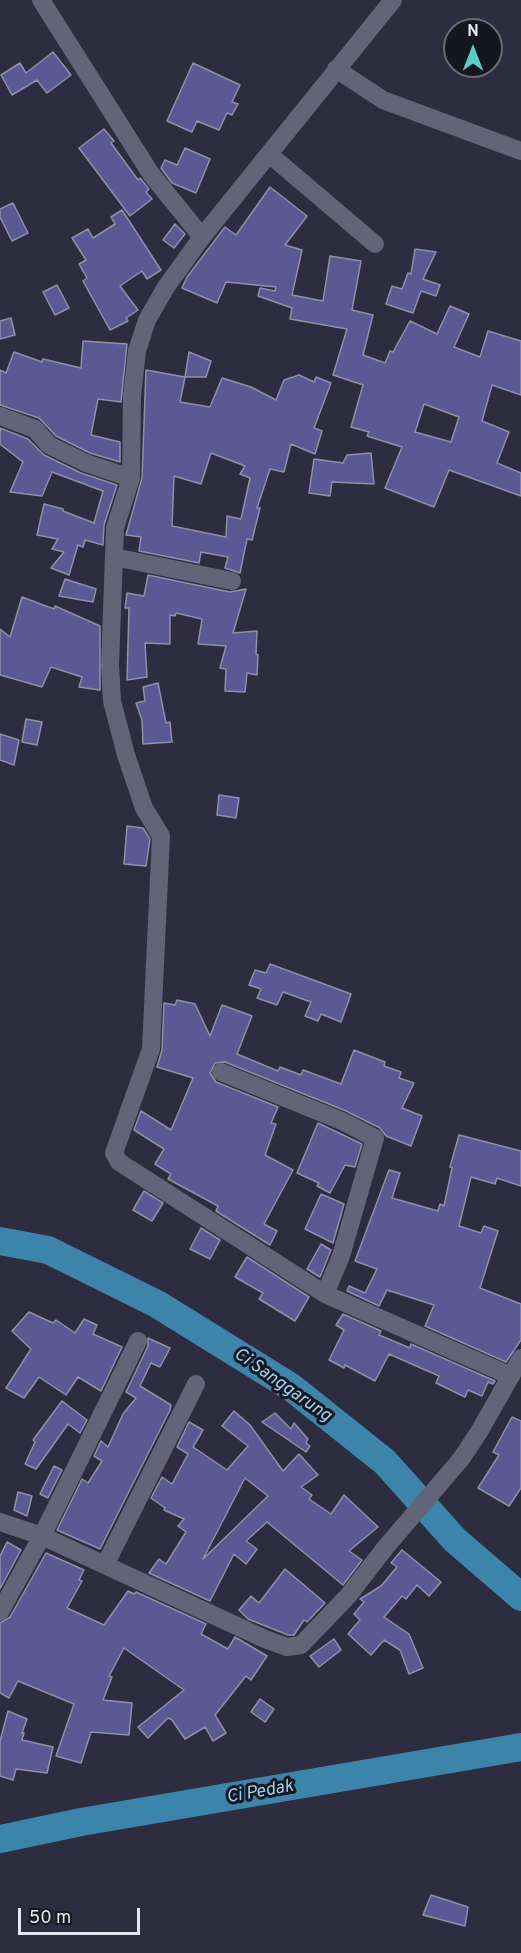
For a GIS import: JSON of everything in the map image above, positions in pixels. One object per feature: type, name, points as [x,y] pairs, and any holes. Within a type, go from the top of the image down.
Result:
[{"type":"street","points":[[40,0],[151,174],[202,237]]},
{"type":"street","points":[[393,0],[202,237],[152,312],[137,351],[132,396],[131,478],[116,528],[110,665],[112,701],[144,808],[161,836],[151,1049],[114,1153],[119,1162],[325,1294],[511,1376]]},
{"type":"street","points":[[336,69],[383,100],[521,151]]},
{"type":"street","points":[[269,154],[375,244]]},
{"type":"street","points":[[0,416],[35,429],[49,445],[86,463],[131,478]]},
{"type":"street","points":[[114,557],[232,580]]},
{"type":"street","points":[[221,1072],[342,1121],[375,1137],[341,1256],[325,1294]]},
{"type":"street","points":[[0,1612],[42,1536],[138,1341]]},
{"type":"street","points":[[0,1522],[42,1536],[265,1639],[293,1647],[308,1641],[461,1459],[480,1432],[521,1358]]},
{"type":"street","points":[[105,1564],[195,1384]]},
{"type":"building","points":[[53,52],[71,75],[47,93],[37,80],[12,95],[1,75],[20,63],[26,73]]},
{"type":"building","points":[[193,63],[240,85],[232,102],[238,104],[232,115],[227,113],[219,130],[197,121],[192,132],[167,121]]},
{"type":"building","points":[[104,129],[114,141],[111,143],[138,180],[140,178],[149,189],[146,192],[152,199],[130,216],[79,148]]},
{"type":"building","points":[[185,148],[210,159],[196,193],[172,183],[161,168],[165,160],[177,165]]},
{"type":"building","points":[[270,187],[307,216],[285,245],[302,250],[292,295],[323,301],[330,256],[361,261],[352,310],[373,315],[363,355],[385,363],[390,351],[393,352],[410,321],[437,334],[450,306],[469,314],[454,347],[480,357],[488,331],[521,341],[521,395],[492,385],[482,421],[509,432],[497,463],[521,473],[521,496],[449,470],[434,507],[385,488],[402,447],[367,436],[369,432],[351,427],[363,385],[333,375],[347,329],[290,319],[292,308],[258,296],[260,288],[275,291],[276,287],[226,282],[217,303],[182,288],[187,277],[225,227],[236,235]],"holes":[[[424,404],[459,417],[451,442],[415,432]]]},
{"type":"building","points":[[13,203],[28,233],[12,241],[0,217],[0,209]]},
{"type":"building","points":[[122,210],[161,270],[147,279],[142,271],[120,286],[138,310],[126,318],[128,321],[110,330],[83,281],[87,278],[79,264],[86,260],[72,238],[88,229],[93,238],[115,224],[111,217]]},
{"type":"building","points":[[175,224],[185,234],[174,248],[163,240]]},
{"type":"building","points":[[415,249],[436,252],[423,279],[440,285],[436,296],[421,291],[413,313],[386,304],[392,286],[402,289],[408,273],[411,274]]},
{"type":"building","points":[[57,285],[69,308],[55,315],[43,292]]},
{"type":"building","points":[[11,318],[15,335],[0,339],[0,321]]},
{"type":"building","points":[[83,341],[127,344],[121,402],[98,399],[91,435],[120,442],[120,462],[90,453],[56,436],[39,418],[0,405],[0,370],[6,373],[14,352],[42,362],[43,359],[81,368]]},
{"type":"building","points":[[189,352],[211,361],[206,377],[185,377]]},
{"type":"building","points":[[146,370],[185,377],[180,402],[210,407],[222,378],[251,387],[276,400],[284,380],[299,375],[314,382],[316,377],[331,383],[314,428],[322,431],[315,454],[291,444],[284,472],[270,469],[257,508],[260,508],[252,540],[247,539],[240,573],[225,568],[228,557],[201,552],[199,563],[139,551],[141,537],[126,535],[142,478]],"holes":[[[211,453],[245,466],[240,474],[250,478],[241,519],[227,516],[226,537],[172,526],[174,476],[201,484]]]},
{"type":"building","points":[[0,428],[28,439],[44,455],[81,473],[117,485],[104,525],[103,545],[85,540],[83,547],[78,545],[69,575],[51,568],[64,552],[52,549],[58,539],[37,535],[44,504],[63,509],[63,511],[94,523],[103,491],[52,472],[42,496],[10,492],[23,462],[0,444]]},
{"type":"building","points":[[371,453],[374,484],[332,482],[330,496],[309,493],[314,459],[343,463],[347,455]]},
{"type":"building","points":[[148,575],[230,592],[246,589],[233,633],[257,631],[256,654],[258,655],[257,675],[247,673],[245,692],[225,691],[226,669],[220,668],[226,646],[198,644],[202,619],[176,613],[175,616],[170,615],[170,644],[145,643],[147,677],[127,680],[129,608],[125,608],[127,593],[144,596]]},
{"type":"building","points":[[65,579],[96,589],[93,602],[59,596]]},
{"type":"building","points":[[22,597],[54,609],[55,606],[100,626],[100,690],[79,687],[82,677],[51,667],[42,687],[0,675],[0,629],[10,637]]},
{"type":"building","points":[[158,683],[166,723],[170,722],[172,742],[143,744],[142,720],[136,703],[145,701],[143,687]]},
{"type":"building","points":[[26,719],[42,722],[37,745],[22,742]]},
{"type":"building","points":[[0,734],[19,740],[14,765],[0,760]]},
{"type":"building","points":[[219,795],[239,798],[236,818],[217,815]]},
{"type":"building","points":[[127,826],[143,828],[150,839],[146,866],[124,864]]},
{"type":"building","points":[[270,964],[351,994],[341,1022],[321,1014],[318,1021],[305,1016],[311,1002],[283,992],[277,1005],[257,998],[261,989],[249,985],[255,970],[266,973]]},
{"type":"building","points":[[177,1000],[195,1004],[210,1036],[222,1005],[252,1016],[237,1054],[278,1071],[280,1067],[301,1075],[303,1070],[341,1084],[354,1050],[385,1062],[384,1066],[401,1072],[399,1078],[414,1083],[402,1108],[422,1116],[411,1146],[386,1136],[380,1128],[346,1111],[225,1062],[215,1063],[210,1073],[216,1082],[278,1107],[271,1123],[276,1124],[265,1155],[293,1170],[264,1224],[277,1231],[270,1245],[216,1211],[218,1206],[168,1179],[171,1174],[155,1164],[164,1149],[134,1130],[141,1111],[171,1130],[193,1078],[157,1067],[162,1050],[164,1003],[175,1005]]},
{"type":"building","points":[[318,1123],[362,1144],[355,1167],[345,1165],[330,1193],[317,1186],[319,1183],[297,1173]]},
{"type":"building","points":[[459,1135],[521,1151],[521,1186],[497,1178],[495,1184],[471,1177],[459,1226],[481,1233],[484,1226],[498,1231],[480,1288],[521,1304],[521,1340],[506,1362],[425,1326],[434,1305],[387,1290],[379,1306],[347,1291],[349,1286],[365,1293],[377,1269],[355,1261],[389,1170],[400,1173],[392,1198],[438,1211],[440,1204],[444,1206],[452,1168],[450,1167]]},
{"type":"building","points":[[144,1191],[163,1203],[152,1221],[133,1210]]},
{"type":"building","points":[[321,1194],[344,1204],[333,1243],[305,1229]]},
{"type":"building","points":[[201,1228],[220,1240],[210,1259],[190,1249]]},
{"type":"building","points":[[321,1244],[331,1250],[320,1277],[307,1269]]},
{"type":"building","points":[[247,1257],[309,1297],[295,1321],[259,1299],[263,1293],[235,1277]]},
{"type":"building","points":[[29,1312],[53,1323],[56,1320],[75,1333],[84,1319],[97,1325],[93,1334],[122,1347],[101,1391],[78,1377],[66,1395],[39,1377],[24,1398],[6,1388],[31,1349],[12,1331]]},
{"type":"building","points":[[343,1314],[381,1331],[379,1335],[410,1348],[411,1344],[495,1381],[493,1384],[488,1382],[482,1396],[468,1390],[465,1397],[436,1383],[439,1376],[389,1354],[375,1381],[345,1365],[344,1368],[329,1360],[344,1330],[336,1325]]},
{"type":"building","points":[[148,1338],[170,1348],[160,1367],[151,1363],[140,1386],[171,1405],[170,1410],[100,1549],[57,1530],[82,1479],[88,1483],[102,1461],[94,1456],[101,1441],[108,1447],[123,1414],[136,1398],[126,1392],[148,1346]]},
{"type":"building","points":[[62,1401],[87,1420],[80,1433],[68,1424],[36,1469],[25,1464],[35,1442],[33,1440]]},
{"type":"building","points":[[234,1411],[250,1425],[283,1471],[299,1454],[318,1475],[301,1487],[312,1495],[309,1499],[331,1514],[344,1495],[378,1527],[349,1551],[362,1560],[343,1585],[267,1522],[246,1541],[257,1549],[246,1564],[234,1554],[210,1601],[149,1573],[159,1559],[166,1564],[186,1532],[178,1526],[184,1519],[164,1510],[165,1508],[151,1498],[162,1477],[172,1484],[188,1454],[177,1447],[189,1422],[203,1430],[193,1447],[227,1470],[248,1446],[222,1426]],"holes":[[[245,1478],[268,1496],[203,1559]]]},
{"type":"building","points":[[275,1413],[291,1429],[294,1423],[308,1439],[306,1443],[310,1446],[306,1452],[262,1422]]},
{"type":"building","points":[[512,1417],[521,1421],[521,1488],[509,1506],[478,1488],[499,1455],[493,1452]]},
{"type":"building","points":[[54,1466],[62,1470],[48,1498],[40,1494]]},
{"type":"building","points":[[18,1492],[32,1496],[27,1516],[14,1510]]},
{"type":"building","points":[[7,1542],[21,1550],[0,1589],[0,1556]]},
{"type":"building","points":[[402,1550],[441,1582],[429,1596],[417,1585],[406,1599],[402,1596],[384,1617],[409,1634],[423,1668],[409,1674],[400,1650],[384,1640],[371,1655],[348,1634],[360,1620],[354,1614],[364,1602],[360,1599],[381,1586],[397,1567],[391,1563]]},
{"type":"building","points":[[46,1553],[84,1570],[79,1580],[82,1581],[67,1608],[104,1625],[128,1591],[134,1594],[136,1592],[206,1624],[201,1634],[228,1649],[235,1637],[267,1656],[251,1680],[246,1676],[215,1715],[226,1733],[213,1741],[205,1727],[185,1739],[172,1720],[168,1718],[148,1738],[138,1727],[184,1690],[124,1648],[109,1676],[112,1677],[103,1700],[132,1703],[129,1735],[91,1732],[81,1763],[56,1756],[74,1704],[18,1681],[9,1698],[0,1693],[0,1623],[10,1617]]},
{"type":"building","points":[[285,1569],[325,1603],[307,1622],[304,1620],[294,1635],[288,1635],[248,1619],[239,1610],[251,1596],[259,1603]]},
{"type":"building","points":[[334,1639],[341,1650],[319,1667],[310,1656]]},
{"type":"building","points":[[260,1699],[274,1709],[265,1722],[251,1712]]},
{"type":"building","points":[[8,1711],[27,1719],[22,1740],[53,1747],[47,1773],[16,1769],[13,1780],[0,1776],[0,1741]]},
{"type":"building","points":[[431,1895],[468,1907],[465,1926],[423,1915]]},
{"type":"waterway","name":"Ci Sanggarung","points":[[0,1241],[48,1250],[157,1304],[291,1387],[385,1462],[455,1540],[521,1597]]},
{"type":"waterway","name":"Ci Pedak","points":[[0,1839],[81,1822],[521,1747]]}]
